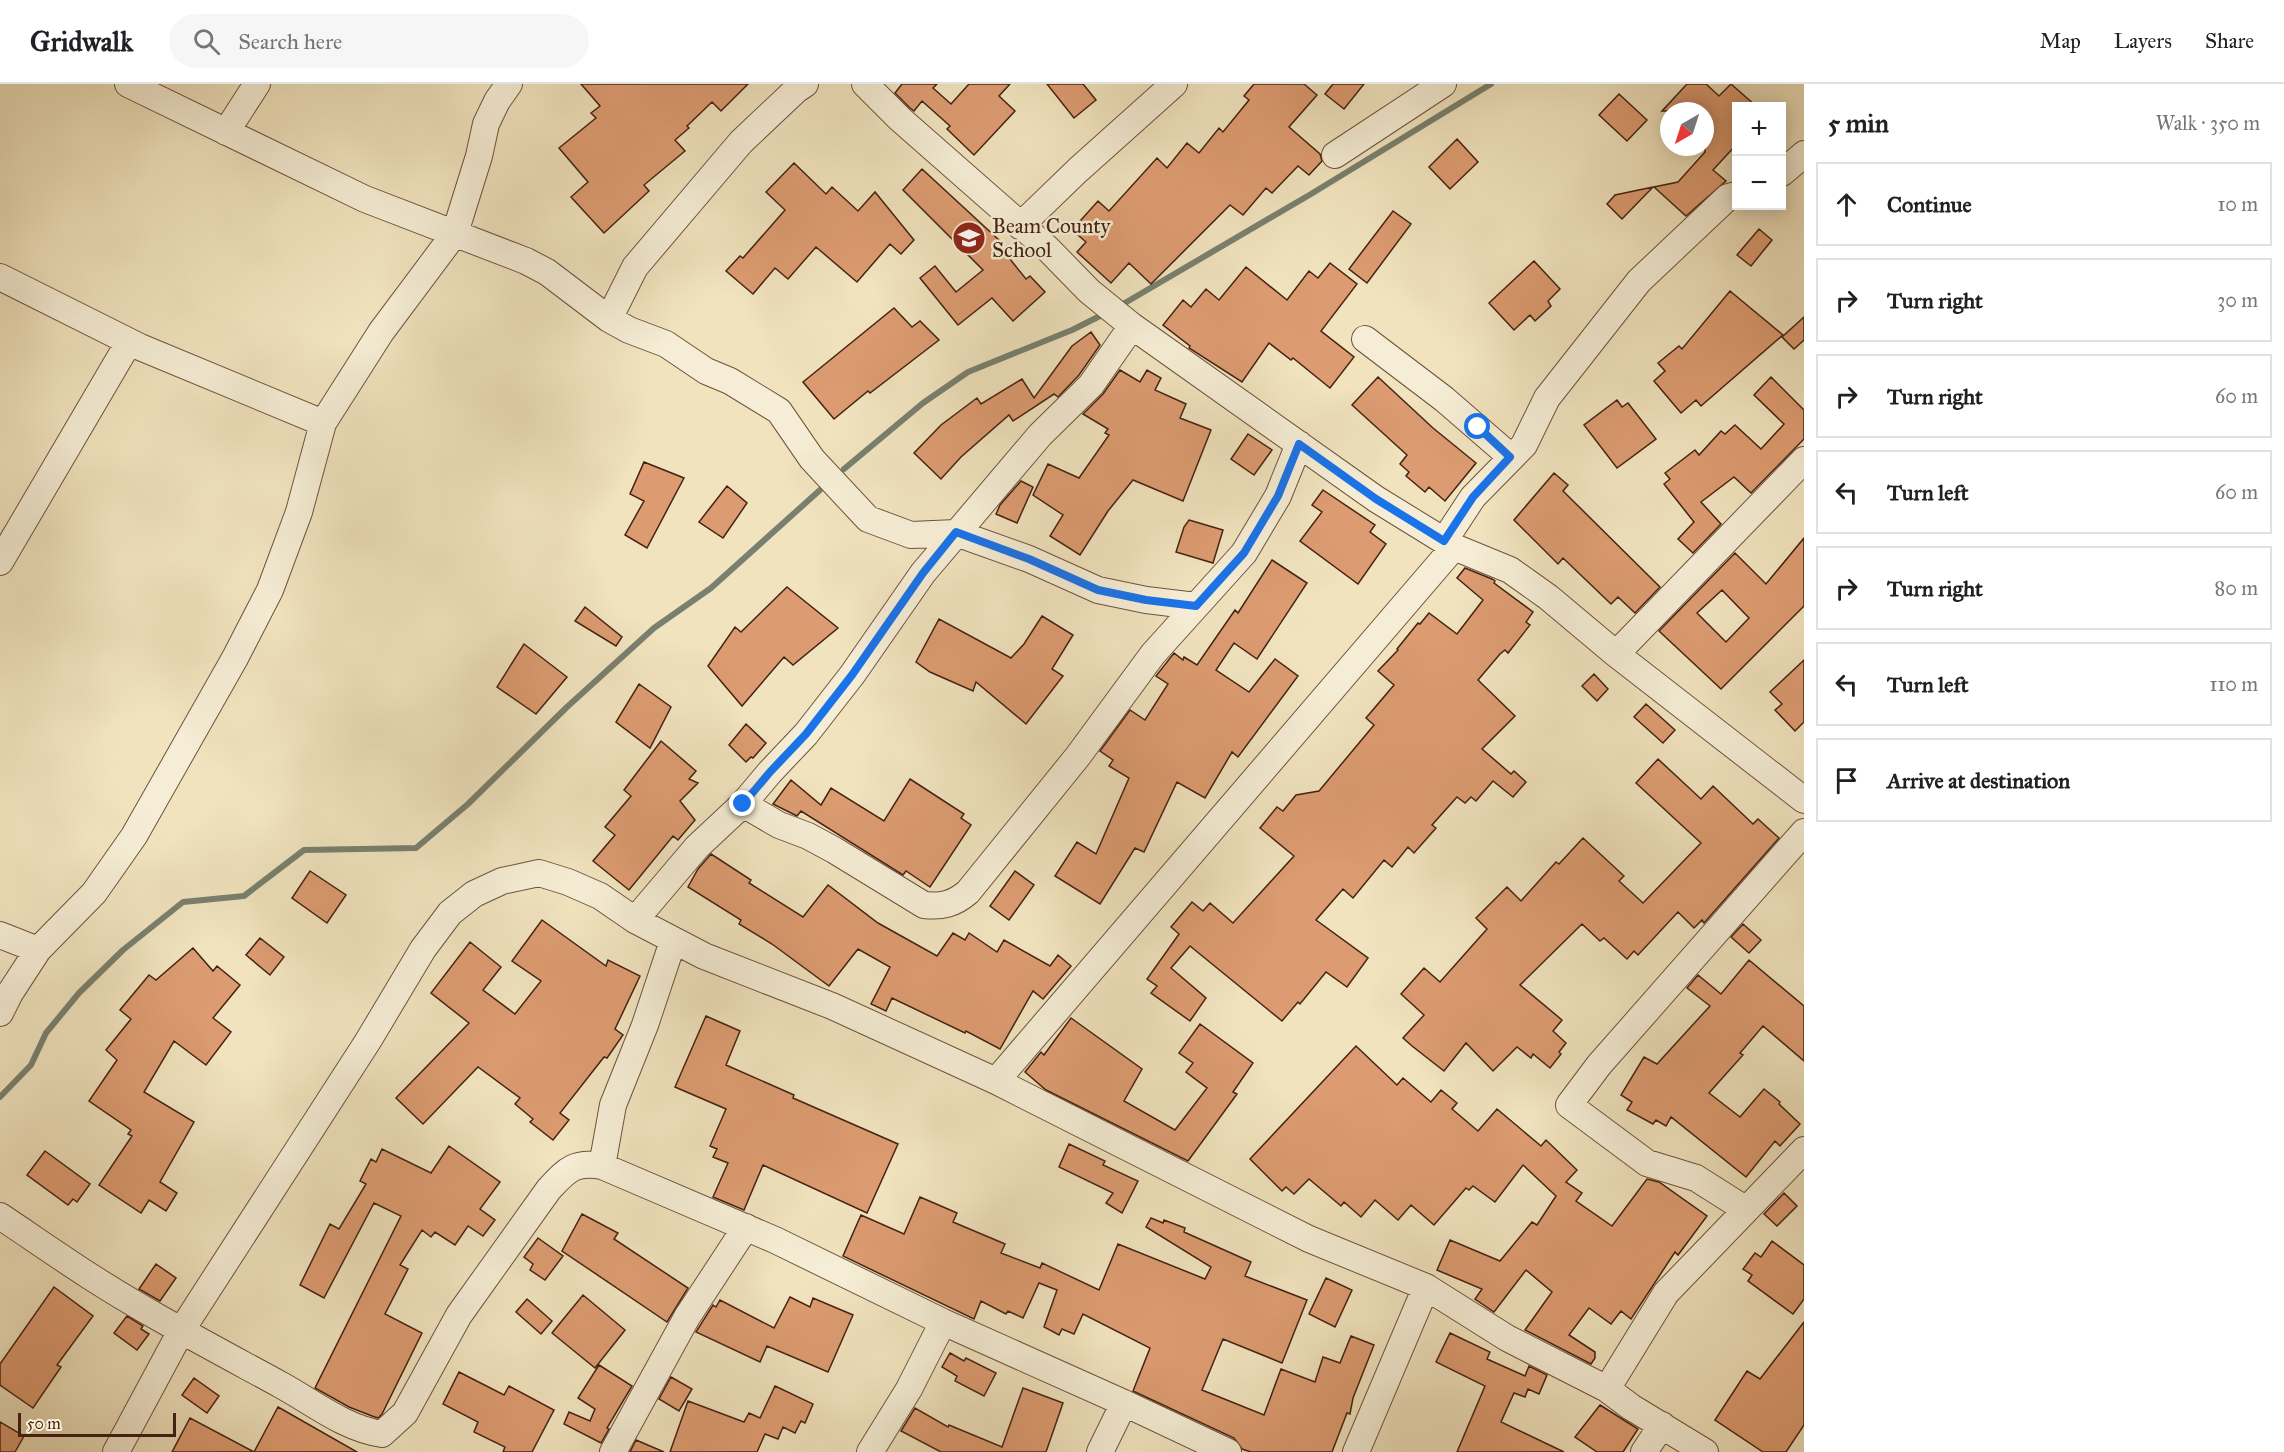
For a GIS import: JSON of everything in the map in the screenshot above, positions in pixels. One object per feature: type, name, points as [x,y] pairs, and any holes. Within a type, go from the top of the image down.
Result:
[{"type":"street","points":[[128,84],[365,199],[526,261],[547,272],[609,319],[629,330],[666,344],[706,370],[730,381],[779,411],[812,459],[868,519],[911,535],[956,532],[1029,559],[1098,590],[1146,600],[1196,606]]},
{"type":"street","points":[[226,132],[257,84]]},
{"type":"street","points":[[0,1012],[9,993],[38,950],[94,893],[120,857],[235,658],[270,590],[299,512],[323,423],[381,332],[455,233],[479,156],[486,124],[508,84]]},
{"type":"street","points":[[609,319],[635,267],[741,142],[805,84]]},
{"type":"street","points":[[865,84],[900,119],[1048,249],[1118,315],[1376,499],[1449,544],[1510,570],[1548,597],[1616,654],[1800,789]]},
{"type":"street","points":[[1020,226],[1085,162],[1174,84]]},
{"type":"street","points":[[1335,155],[1443,84]]},
{"type":"street","points":[[1786,170],[1804,154]]},
{"type":"street","points":[[996,1081],[1449,544],[1473,497],[1524,445],[1546,398],[1639,281],[1728,197],[1732,196]]},
{"type":"street","points":[[0,277],[129,342],[323,423]]},
{"type":"street","points":[[635,920],[697,846],[743,804],[806,734],[852,675],[923,573],[956,532],[1040,435],[1091,385],[1118,315]]},
{"type":"street","points":[[1365,339],[1444,399],[1510,457]]},
{"type":"street","points":[[0,562],[129,342]]},
{"type":"street","points":[[743,804],[779,825],[808,836],[834,850],[924,905],[938,907],[958,901],[968,892],[1078,756],[1153,654],[1244,553],[1278,496],[1299,444]]},
{"type":"street","points":[[1616,654],[1804,460]]},
{"type":"street","points":[[1745,1209],[1696,1178],[1647,1163],[1569,1105],[1599,1065],[1804,832]]},
{"type":"street","points":[[116,1452],[181,1331],[368,1041],[423,949],[450,913],[474,894],[502,881],[539,873],[568,882],[600,896],[635,920],[704,956],[832,1006],[996,1081],[1309,1239],[1426,1287],[1506,1338],[1607,1389],[1631,1407],[1704,1452]]},
{"type":"street","points":[[0,935],[38,950]]},
{"type":"street","points":[[602,1166],[613,1106],[645,1025],[674,941]]},
{"type":"street","points":[[1607,1389],[1666,1293],[1804,1150]]},
{"type":"street","points":[[0,1216],[91,1277],[181,1331],[298,1394],[340,1420],[365,1431],[370,1442],[405,1413],[459,1314],[549,1189],[566,1171],[585,1163],[602,1166],[746,1227],[943,1322],[1124,1402],[1228,1452]]},
{"type":"street","points":[[614,1452],[687,1317],[746,1227]]},
{"type":"street","points":[[1356,1452],[1426,1287]]},
{"type":"street","points":[[870,1452],[909,1389],[943,1322]]},
{"type":"street","points":[[1100,1452],[1124,1402]]},
{"type":"street","points":[[1644,1452],[1662,1425]]},
{"type":"building","points":[[581,84],[748,84],[721,111],[712,102],[687,126],[689,128],[675,140],[685,151],[644,185],[649,191],[604,233],[571,197],[588,182],[559,148],[596,118],[591,113],[600,106]]},
{"type":"building","points":[[902,84],[937,84],[933,88],[951,104],[969,84],[1010,84],[999,96],[1015,111],[974,155],[947,129],[950,126],[922,101],[914,111],[910,108],[895,93]]},
{"type":"building","points":[[1047,84],[1083,84],[1096,100],[1074,118]]},
{"type":"building","points":[[1254,84],[1304,84],[1317,95],[1289,127],[1320,154],[1322,161],[1309,175],[1298,166],[1272,193],[1266,188],[1243,215],[1230,205],[1151,284],[1129,263],[1111,283],[1077,252],[1086,242],[1072,230],[1098,201],[1109,211],[1157,158],[1167,168],[1187,143],[1199,153],[1219,128],[1223,132],[1249,100],[1244,96]]},
{"type":"building","points":[[1333,84],[1364,84],[1344,109],[1325,94]]},
{"type":"building","points":[[1687,84],[1706,84],[1719,96],[1731,84],[1751,102],[1732,102],[1732,149],[1713,170],[1726,181],[1686,216],[1654,187],[1678,182],[1701,156],[1714,156],[1714,102],[1670,102]]},
{"type":"building","points":[[1619,94],[1647,120],[1627,141],[1599,115]]},
{"type":"building","points":[[1457,139],[1478,162],[1450,189],[1429,167]]},
{"type":"building","points":[[794,163],[826,194],[832,187],[858,211],[875,192],[914,240],[901,254],[890,244],[857,282],[816,247],[788,279],[775,268],[753,294],[726,271],[740,256],[743,258],[785,210],[766,192]]},
{"type":"building","points":[[922,169],[1000,241],[997,243],[1026,279],[1030,276],[1045,292],[1013,321],[992,298],[958,325],[920,278],[935,266],[956,292],[983,270],[903,190]]},
{"type":"building","points":[[1653,187],[1622,219],[1607,204],[1615,195]]},
{"type":"building","points":[[1393,211],[1411,224],[1367,283],[1349,269]]},
{"type":"building","points":[[1759,229],[1772,240],[1751,266],[1737,255]]},
{"type":"building","points":[[1534,261],[1560,289],[1548,301],[1551,306],[1535,321],[1530,315],[1514,330],[1489,303]]},
{"type":"building","points":[[1330,263],[1357,284],[1321,331],[1354,357],[1330,388],[1293,358],[1291,360],[1269,343],[1242,382],[1189,348],[1190,346],[1163,325],[1183,300],[1191,307],[1206,289],[1219,300],[1246,267],[1287,300],[1309,271],[1318,278]]},
{"type":"building","points":[[1730,291],[1783,335],[1701,406],[1696,400],[1681,413],[1654,381],[1665,371],[1658,363],[1679,346],[1682,349]]},
{"type":"building","points":[[894,308],[912,327],[920,321],[939,340],[870,393],[868,391],[834,419],[803,382]]},
{"type":"building","points":[[1804,317],[1804,340],[1794,349],[1782,337]]},
{"type":"building","points":[[1091,332],[1100,345],[1079,375],[1058,397],[1054,394],[1013,421],[1009,415],[961,457],[941,479],[914,453],[941,425],[977,398],[981,404],[1022,379],[1034,398],[1072,346]]},
{"type":"building","points":[[1120,370],[1140,382],[1147,370],[1161,378],[1155,390],[1186,404],[1180,418],[1211,430],[1183,501],[1133,480],[1108,511],[1080,555],[1050,536],[1063,515],[1033,495],[1048,464],[1079,478],[1109,435],[1105,433],[1108,429],[1083,414],[1103,394]]},
{"type":"building","points":[[1378,377],[1433,428],[1476,463],[1445,501],[1429,487],[1425,492],[1406,476],[1409,472],[1400,464],[1407,455],[1352,405]]},
{"type":"building","points":[[1771,377],[1804,410],[1804,439],[1751,493],[1734,477],[1701,502],[1721,524],[1693,553],[1678,539],[1694,522],[1664,484],[1670,479],[1665,473],[1695,450],[1699,455],[1721,431],[1725,434],[1735,425],[1761,449],[1784,424],[1754,395]]},
{"type":"building","points":[[1617,400],[1622,407],[1628,403],[1656,439],[1617,468],[1584,425]]},
{"type":"building","points":[[1248,434],[1272,450],[1254,475],[1231,459]]},
{"type":"building","points":[[644,462],[684,478],[647,548],[625,535],[644,501],[630,494]]},
{"type":"building","points":[[1554,473],[1568,485],[1563,491],[1660,587],[1635,613],[1618,597],[1611,604],[1563,558],[1558,564],[1514,520]]},
{"type":"building","points":[[1021,481],[1033,487],[1017,523],[996,514],[1000,505]]},
{"type":"building","points":[[727,486],[747,503],[723,538],[699,522]]},
{"type":"building","points":[[1323,490],[1375,525],[1370,532],[1386,544],[1358,584],[1300,541],[1322,512],[1312,505]]},
{"type":"building","points":[[1189,520],[1223,530],[1213,563],[1176,552],[1184,527]]},
{"type":"building","points":[[1804,538],[1804,606],[1721,689],[1659,631],[1735,553],[1766,584]],"holes":[[[1722,590],[1749,618],[1726,642],[1697,613]]]},
{"type":"building","points":[[1272,560],[1307,583],[1257,659],[1234,643],[1216,670],[1249,692],[1275,659],[1298,676],[1238,757],[1232,752],[1205,798],[1177,782],[1144,852],[1135,848],[1100,904],[1055,876],[1077,842],[1096,854],[1129,778],[1109,766],[1113,760],[1100,751],[1130,710],[1145,720],[1168,684],[1156,676],[1174,653],[1183,660],[1184,657],[1197,665],[1235,610],[1238,613]]},
{"type":"building","points":[[1465,568],[1492,579],[1494,583],[1533,612],[1526,622],[1530,625],[1508,653],[1505,650],[1500,654],[1478,680],[1515,716],[1482,749],[1511,774],[1514,771],[1526,782],[1513,797],[1493,781],[1476,801],[1471,797],[1465,803],[1457,797],[1432,825],[1436,828],[1414,853],[1408,847],[1392,867],[1384,860],[1353,898],[1343,889],[1316,920],[1368,958],[1347,987],[1326,972],[1300,1004],[1298,1002],[1282,1021],[1190,946],[1171,968],[1206,998],[1190,1021],[1151,993],[1157,986],[1147,979],[1179,934],[1171,927],[1192,902],[1203,911],[1210,903],[1233,923],[1294,856],[1260,828],[1277,807],[1283,811],[1296,795],[1319,791],[1374,725],[1366,718],[1394,685],[1378,671],[1398,650],[1418,623],[1420,624],[1429,613],[1457,634],[1483,600],[1457,578]]},
{"type":"building","points":[[787,587],[838,628],[793,665],[784,657],[742,706],[708,666],[735,627],[741,632]]},
{"type":"building","points":[[585,607],[622,637],[616,646],[575,621]]},
{"type":"building","points":[[1042,616],[1073,635],[1052,669],[1063,676],[1026,724],[976,682],[973,691],[930,672],[916,662],[939,619],[1011,658],[1024,644]]},
{"type":"building","points":[[524,644],[567,677],[536,714],[497,687]]},
{"type":"building","points":[[1804,660],[1804,722],[1795,731],[1775,710],[1782,704],[1770,692]]},
{"type":"building","points":[[1594,674],[1608,689],[1597,701],[1582,686]]},
{"type":"building","points":[[639,684],[671,707],[650,748],[616,722]]},
{"type":"building","points":[[1646,704],[1675,730],[1663,743],[1634,717]]},
{"type":"building","points":[[746,724],[766,743],[753,758],[751,757],[746,762],[729,745]]},
{"type":"building","points":[[661,741],[696,771],[689,779],[698,783],[680,801],[695,820],[678,840],[673,836],[629,890],[593,861],[615,835],[605,827],[631,796],[624,790]]},
{"type":"building","points":[[1658,759],[1701,799],[1713,786],[1753,824],[1758,819],[1779,838],[1704,923],[1702,920],[1694,928],[1678,912],[1638,955],[1634,951],[1627,959],[1604,938],[1600,941],[1582,924],[1520,985],[1562,1020],[1553,1031],[1566,1043],[1550,1068],[1533,1054],[1531,1058],[1517,1047],[1493,1071],[1466,1043],[1444,1071],[1403,1038],[1424,1015],[1401,994],[1424,968],[1440,982],[1487,929],[1476,918],[1507,887],[1521,901],[1556,862],[1559,864],[1583,838],[1624,876],[1619,881],[1643,903],[1701,843],[1636,783]]},
{"type":"building","points":[[910,779],[964,814],[961,818],[971,825],[930,887],[906,871],[903,875],[801,811],[797,816],[773,804],[791,780],[821,805],[831,788],[884,821]]},
{"type":"building","points":[[711,854],[751,880],[749,883],[803,917],[828,885],[878,923],[937,956],[953,933],[965,940],[969,933],[997,952],[1004,940],[1050,966],[1058,955],[1071,966],[1043,999],[1033,991],[1000,1049],[892,998],[886,1011],[871,1004],[890,967],[858,949],[829,986],[772,944],[739,924],[741,920],[688,887],[698,869]]},
{"type":"building","points":[[310,871],[346,895],[327,923],[292,898]]},
{"type":"building","points":[[1015,871],[1034,885],[1009,920],[990,906]]},
{"type":"building","points":[[542,920],[606,966],[608,960],[640,976],[615,1029],[623,1035],[607,1058],[604,1057],[560,1113],[569,1120],[553,1140],[530,1122],[533,1119],[515,1104],[520,1098],[478,1067],[423,1124],[396,1098],[469,1023],[431,993],[470,942],[501,967],[483,990],[515,1014],[541,981],[512,961]]},
{"type":"building","points":[[1743,924],[1761,940],[1749,953],[1731,937]]},
{"type":"building","points":[[260,938],[284,957],[270,975],[246,955]]},
{"type":"building","points":[[193,948],[213,971],[217,966],[240,985],[213,1018],[231,1032],[206,1065],[174,1041],[144,1092],[194,1122],[160,1182],[177,1193],[166,1211],[149,1200],[141,1213],[99,1185],[132,1136],[128,1134],[131,1130],[89,1101],[117,1060],[106,1050],[131,1019],[120,1010],[149,975],[156,980]]},
{"type":"building","points":[[1749,960],[1804,1006],[1804,1061],[1763,1026],[1740,1053],[1743,1055],[1709,1093],[1740,1117],[1764,1089],[1780,1102],[1779,1104],[1800,1124],[1780,1146],[1775,1141],[1746,1177],[1671,1117],[1666,1126],[1656,1120],[1653,1124],[1627,1110],[1632,1102],[1621,1095],[1644,1057],[1657,1064],[1710,1006],[1687,988],[1698,975],[1721,994]]},
{"type":"building","points":[[706,1016],[740,1031],[726,1065],[794,1095],[793,1098],[898,1144],[867,1213],[763,1165],[744,1210],[713,1197],[728,1163],[713,1157],[717,1149],[710,1146],[726,1109],[675,1087]]},
{"type":"building","points":[[1071,1018],[1142,1069],[1124,1101],[1175,1130],[1207,1088],[1186,1072],[1193,1063],[1179,1053],[1200,1024],[1253,1063],[1233,1092],[1237,1094],[1188,1161],[1046,1090],[1025,1072],[1041,1052],[1044,1055]]},
{"type":"building","points":[[1356,1046],[1397,1085],[1403,1078],[1431,1102],[1441,1090],[1457,1103],[1452,1109],[1478,1131],[1497,1109],[1541,1146],[1546,1140],[1577,1170],[1566,1182],[1582,1193],[1576,1201],[1612,1226],[1647,1179],[1659,1182],[1707,1216],[1678,1255],[1675,1252],[1631,1319],[1621,1311],[1611,1324],[1589,1308],[1569,1335],[1595,1352],[1595,1358],[1591,1364],[1525,1330],[1552,1292],[1526,1270],[1494,1312],[1475,1299],[1482,1289],[1437,1270],[1450,1240],[1500,1261],[1532,1222],[1537,1225],[1556,1196],[1523,1165],[1495,1202],[1473,1186],[1469,1190],[1466,1188],[1434,1225],[1411,1205],[1398,1220],[1375,1200],[1361,1217],[1344,1202],[1341,1206],[1309,1179],[1294,1194],[1286,1187],[1282,1191],[1250,1159]]},
{"type":"building","points":[[1069,1144],[1105,1161],[1103,1165],[1138,1181],[1122,1213],[1106,1203],[1113,1193],[1059,1167]]},
{"type":"building","points":[[449,1146],[500,1182],[480,1209],[495,1220],[483,1236],[468,1226],[455,1245],[435,1232],[431,1237],[422,1230],[400,1265],[408,1269],[385,1314],[422,1333],[378,1418],[349,1407],[315,1388],[401,1216],[374,1203],[324,1298],[300,1285],[330,1224],[339,1229],[366,1184],[360,1181],[371,1159],[376,1162],[382,1149],[431,1173]]},
{"type":"building","points":[[45,1151],[90,1184],[77,1202],[73,1199],[68,1205],[27,1175]]},
{"type":"building","points":[[1784,1193],[1797,1206],[1777,1226],[1764,1214]]},
{"type":"building","points":[[920,1197],[957,1213],[953,1222],[1005,1244],[1001,1253],[1040,1268],[1042,1263],[1099,1290],[1118,1244],[1205,1279],[1211,1267],[1146,1227],[1151,1218],[1185,1228],[1184,1232],[1251,1262],[1245,1276],[1307,1300],[1282,1363],[1223,1339],[1202,1390],[1264,1415],[1281,1369],[1315,1382],[1323,1357],[1340,1363],[1351,1336],[1374,1345],[1353,1398],[1350,1414],[1347,1413],[1332,1452],[1251,1452],[1242,1449],[1234,1438],[1133,1391],[1150,1348],[1083,1314],[1074,1334],[1062,1329],[1059,1335],[1044,1327],[1057,1290],[1039,1283],[1023,1318],[1008,1311],[1006,1314],[981,1301],[974,1319],[843,1256],[861,1215],[904,1234]]},
{"type":"building","points":[[582,1214],[618,1233],[614,1239],[688,1288],[667,1322],[562,1251]]},
{"type":"building","points":[[538,1238],[563,1256],[545,1280],[530,1270],[533,1264],[524,1257]]},
{"type":"building","points":[[1772,1241],[1804,1265],[1804,1299],[1793,1314],[1748,1281],[1752,1275],[1743,1269],[1755,1253],[1761,1257]]},
{"type":"building","points":[[156,1264],[176,1278],[160,1301],[139,1289]]},
{"type":"building","points":[[1326,1278],[1352,1290],[1335,1327],[1309,1314]]},
{"type":"building","points":[[54,1287],[93,1316],[57,1365],[61,1367],[33,1408],[0,1385],[0,1364]]},
{"type":"building","points":[[583,1295],[625,1330],[595,1368],[552,1333]]},
{"type":"building","points":[[790,1297],[810,1307],[813,1298],[853,1315],[828,1372],[767,1346],[760,1362],[696,1332],[713,1305],[716,1307],[720,1300],[774,1328]]},
{"type":"building","points":[[527,1299],[552,1321],[541,1334],[516,1312]]},
{"type":"building","points":[[127,1316],[143,1326],[141,1329],[149,1334],[137,1350],[114,1333]]},
{"type":"building","points":[[1804,1322],[1804,1425],[1786,1452],[1763,1452],[1715,1420],[1747,1371],[1760,1379]]},
{"type":"building","points":[[1450,1333],[1490,1352],[1487,1359],[1525,1376],[1529,1366],[1547,1375],[1539,1394],[1528,1389],[1525,1397],[1514,1393],[1501,1422],[1564,1452],[1457,1452],[1485,1386],[1436,1362]]},
{"type":"building","points":[[950,1353],[996,1373],[984,1396],[955,1381],[957,1376],[942,1367]]},
{"type":"building","points":[[599,1365],[632,1386],[607,1428],[609,1429],[601,1443],[564,1424],[569,1412],[590,1421],[595,1409],[578,1398]]},
{"type":"building","points":[[459,1372],[504,1395],[509,1386],[554,1410],[532,1452],[503,1452],[505,1447],[474,1432],[478,1422],[443,1404]]},
{"type":"building","points":[[671,1377],[692,1389],[679,1411],[659,1399]]},
{"type":"building","points":[[194,1378],[219,1396],[207,1413],[182,1395]]},
{"type":"building","points":[[775,1386],[813,1404],[805,1423],[801,1421],[795,1433],[783,1427],[778,1439],[765,1434],[757,1452],[670,1452],[688,1401],[744,1422],[749,1413],[760,1418]]},
{"type":"building","points":[[1023,1388],[1063,1403],[1046,1452],[941,1452],[901,1431],[915,1408],[948,1427],[949,1425],[1002,1447]]},
{"type":"building","points":[[1600,1405],[1638,1429],[1623,1452],[1597,1452],[1575,1437]]},
{"type":"building","points":[[278,1407],[357,1452],[254,1452]]},
{"type":"building","points":[[190,1418],[254,1452],[172,1452]]},
{"type":"building","points":[[0,1422],[24,1436],[15,1452],[0,1452]]},
{"type":"building","points":[[636,1440],[664,1452],[630,1452]]},
{"type":"waterway","points":[[1118,307],[1311,194],[1491,84]]},
{"type":"waterway","points":[[844,469],[923,403],[968,372],[1072,330],[1106,313]]},
{"type":"waterway","points":[[0,1097],[31,1065],[46,1033],[79,993],[123,950],[183,902],[244,896],[304,850],[416,848],[468,804],[567,707],[654,628],[711,588],[820,490]]},
{"type":"place","name":"Beam County School","points":[[969,238]]},
{"type":"route","points":[[743,804],[806,734],[852,675],[923,573],[956,532],[1029,559],[1098,590],[1146,600],[1196,606],[1244,553],[1278,496],[1299,444],[1376,499],[1444,541],[1473,497],[1510,457],[1478,427]]}]
